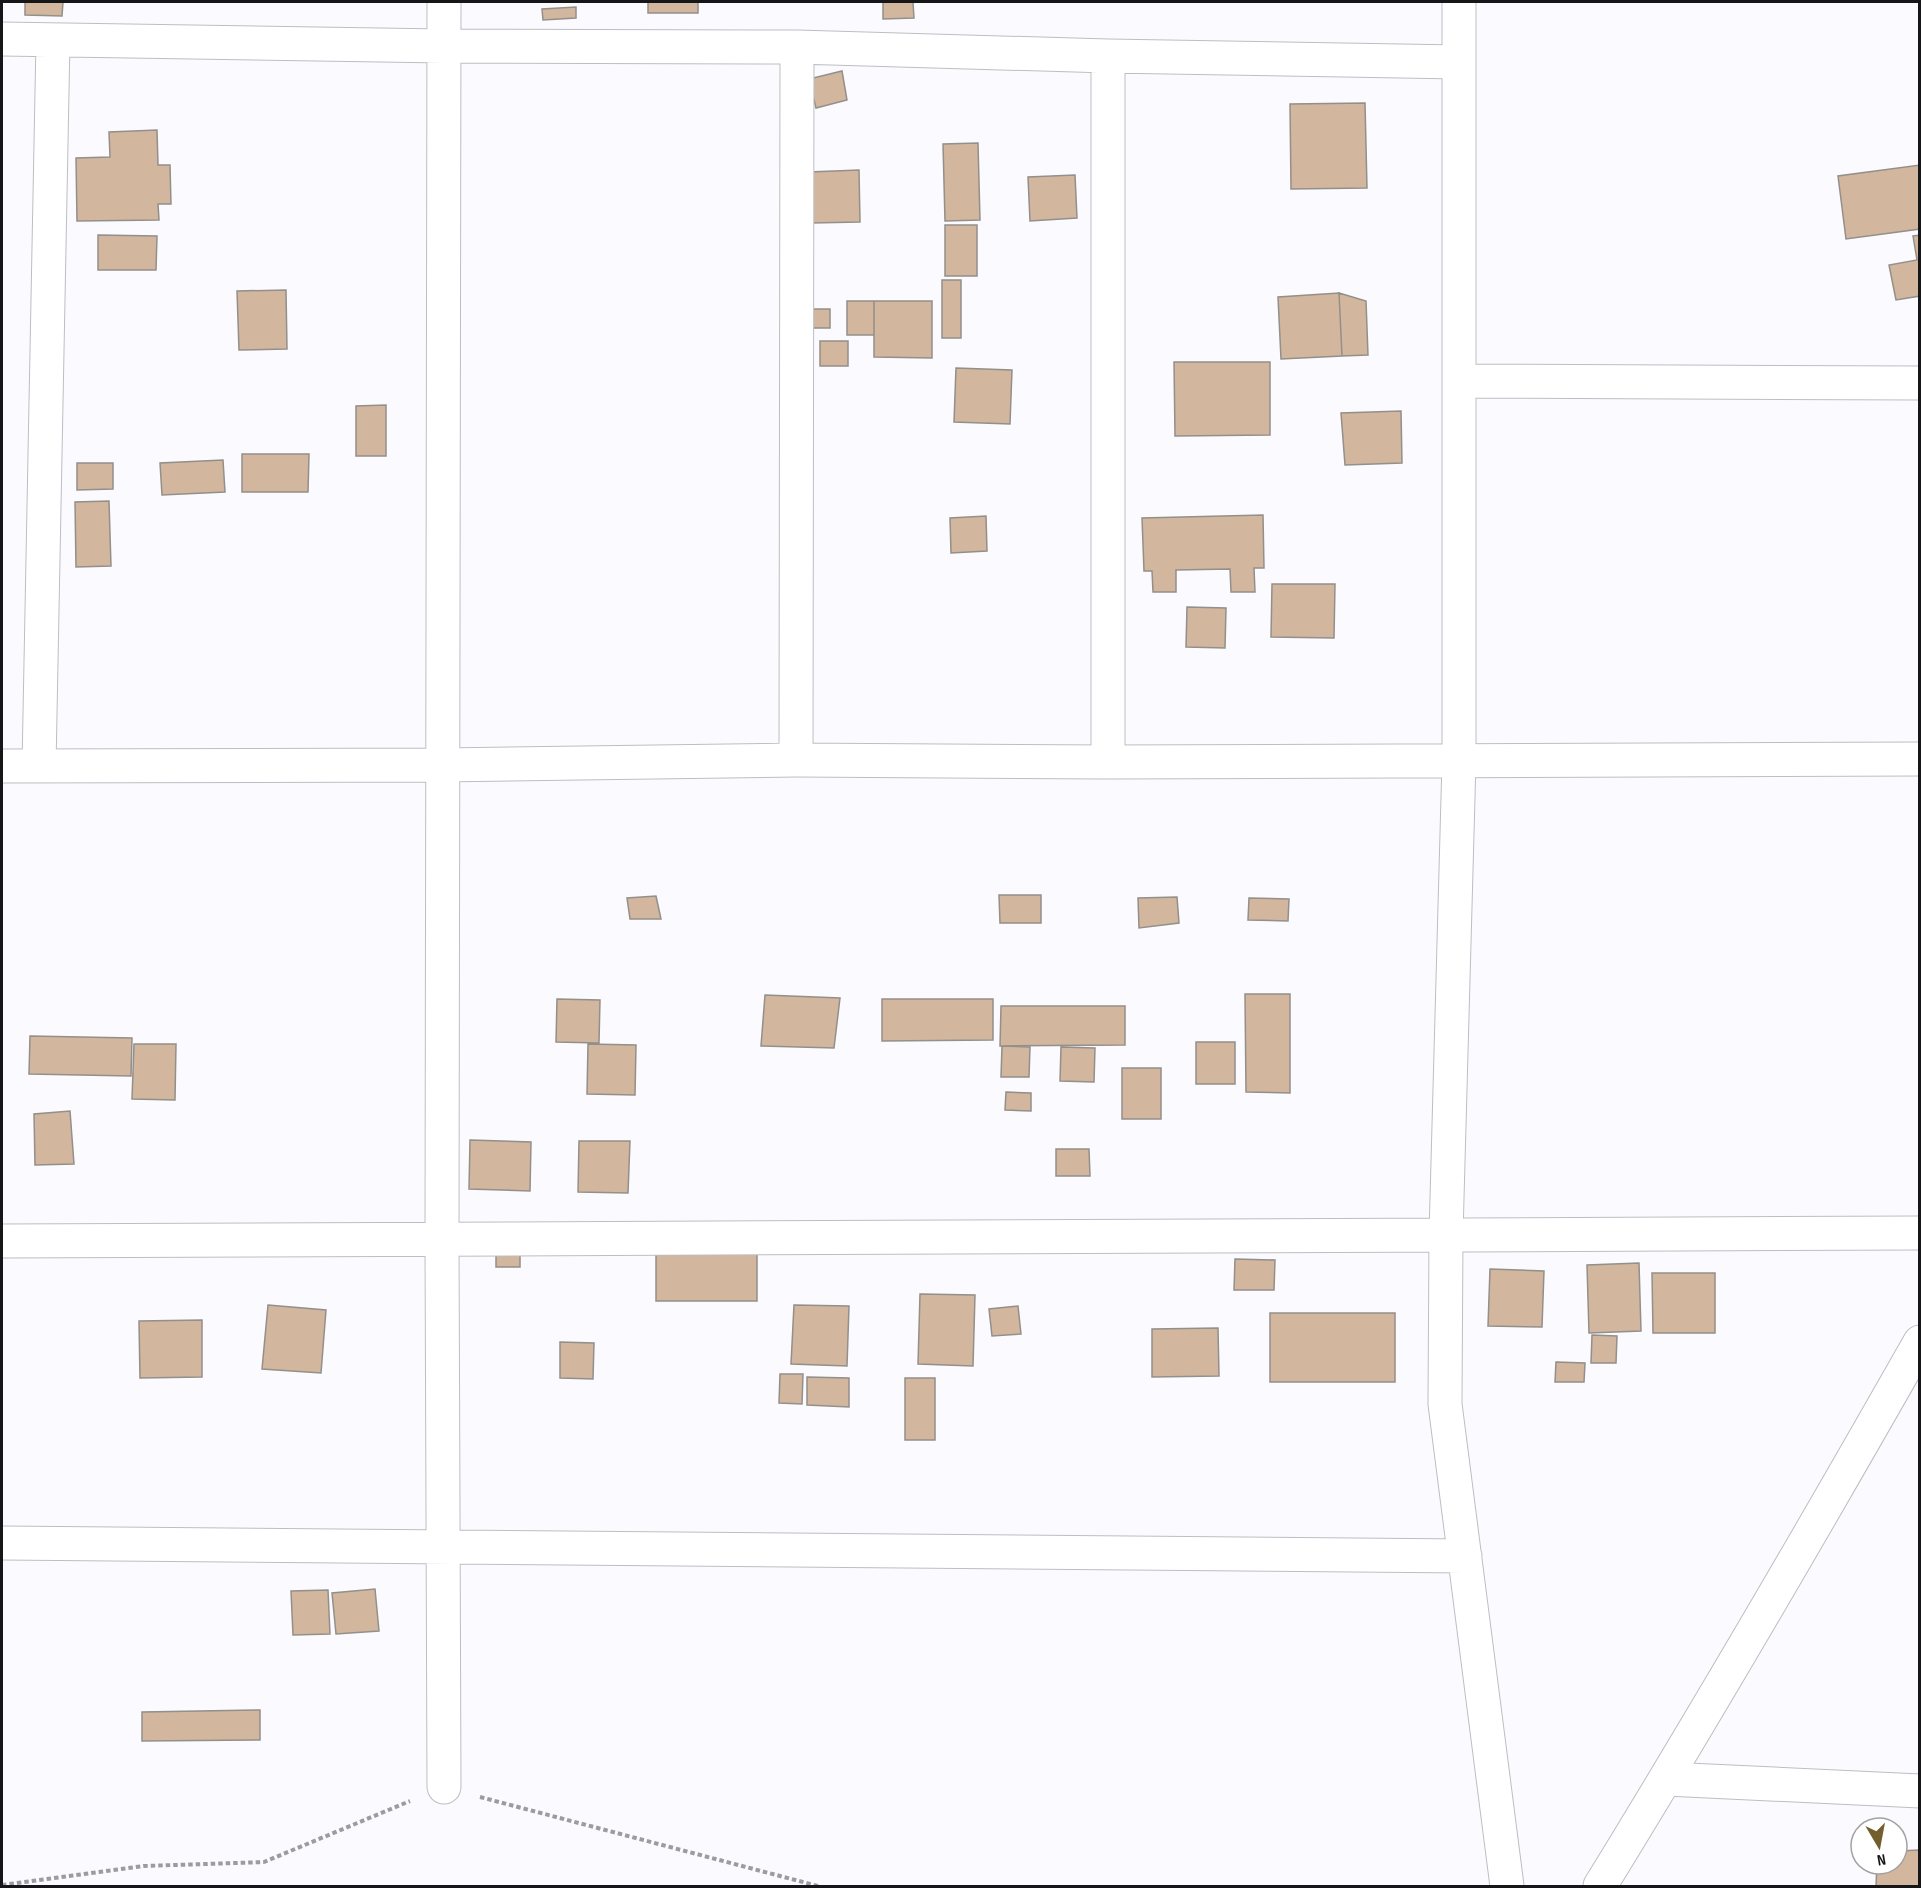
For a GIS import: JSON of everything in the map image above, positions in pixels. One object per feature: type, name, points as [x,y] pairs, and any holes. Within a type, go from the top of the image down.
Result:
[{"type":"main road","points":[[444,2],[442,765],[444,1787]]},
{"type":"main road","points":[[1459,2],[1459,761],[1446,1235],[1445,1404],[1508,1887]]},
{"type":"main road","points":[[2,39],[444,46],[797,47],[1108,56],[1460,62]]},
{"type":"main road","points":[[39,766],[53,40]]},
{"type":"main road","points":[[796,760],[797,47]]},
{"type":"main road","points":[[1108,56],[1108,762]]},
{"type":"main road","points":[[1460,381],[1920,383]]},
{"type":"main road","points":[[2,766],[442,765],[796,760],[1108,762],[1920,759]]},
{"type":"main road","points":[[2,1241],[1920,1233]]},
{"type":"main road","points":[[1600,1887],[1813,1529],[1920,1342]]},
{"type":"main road","points":[[2,1543],[1465,1556]]},
{"type":"main road","points":[[1666,1779],[1920,1791]]},
{"type":"path","points":[[2,1885],[144,1866],[264,1862],[444,1787],[818,1887]]},
{"type":"building","points":[[25,2],[63,2],[62,16],[25,15]]},
{"type":"building","points":[[648,2],[698,2],[698,13],[648,13]]},
{"type":"building","points":[[883,2],[913,2],[914,18],[883,19]]},
{"type":"building","points":[[576,7],[576,18],[543,20],[542,9]]},
{"type":"building","points":[[842,71],[847,100],[816,108],[809,79]]},
{"type":"building","points":[[1365,103],[1367,188],[1291,189],[1290,104]]},
{"type":"building","points":[[157,130],[158,165],[170,165],[171,204],[158,204],[159,220],[77,221],[76,158],[110,157],[109,132]]},
{"type":"building","points":[[978,143],[980,220],[945,221],[943,144]]},
{"type":"building","points":[[1920,165],[1920,229],[1846,239],[1838,176]]},
{"type":"building","points":[[859,170],[860,222],[811,223],[809,172]]},
{"type":"building","points":[[1075,175],[1077,218],[1030,221],[1028,177]]},
{"type":"building","points":[[945,225],[977,225],[977,276],[945,276]]},
{"type":"building","points":[[98,235],[157,236],[156,270],[98,270]]},
{"type":"building","points":[[1920,235],[1920,296],[1896,300],[1889,265],[1917,260],[1913,236]]},
{"type":"building","points":[[942,280],[961,280],[961,338],[942,338]]},
{"type":"building","points":[[286,290],[287,349],[239,350],[237,291]]},
{"type":"building","points":[[1339,293],[1342,356],[1281,359],[1278,297]]},
{"type":"building","points":[[1339,293],[1366,301],[1368,355],[1342,356]]},
{"type":"building","points":[[847,301],[874,301],[874,335],[847,335]]},
{"type":"building","points":[[874,301],[932,301],[932,358],[874,357]]},
{"type":"building","points":[[808,309],[830,309],[830,328],[808,328]]},
{"type":"building","points":[[820,341],[848,341],[848,366],[820,366]]},
{"type":"building","points":[[1174,362],[1270,362],[1270,435],[1175,436]]},
{"type":"building","points":[[956,368],[1012,370],[1010,424],[954,422]]},
{"type":"building","points":[[386,405],[386,456],[356,456],[356,406]]},
{"type":"building","points":[[1401,411],[1402,463],[1345,465],[1341,413]]},
{"type":"building","points":[[242,454],[309,454],[308,492],[242,492]]},
{"type":"building","points":[[223,460],[225,492],[162,495],[160,463]]},
{"type":"building","points":[[77,463],[113,463],[113,489],[77,490]]},
{"type":"building","points":[[109,501],[111,566],[76,567],[75,502]]},
{"type":"building","points":[[1263,515],[1264,568],[1254,568],[1255,592],[1231,592],[1230,569],[1176,570],[1176,592],[1153,592],[1152,571],[1144,571],[1142,518]]},
{"type":"building","points":[[986,516],[987,551],[951,553],[950,518]]},
{"type":"building","points":[[1272,584],[1335,584],[1334,638],[1271,637]]},
{"type":"building","points":[[1187,607],[1226,608],[1225,648],[1186,647]]},
{"type":"building","points":[[999,895],[1041,895],[1041,923],[1000,923]]},
{"type":"building","points":[[656,896],[661,919],[630,919],[627,898]]},
{"type":"building","points":[[1177,897],[1179,923],[1139,928],[1138,898]]},
{"type":"building","points":[[1249,898],[1289,899],[1288,921],[1248,920]]},
{"type":"building","points":[[1245,994],[1290,994],[1290,1093],[1246,1092]]},
{"type":"building","points":[[765,995],[840,998],[834,1048],[761,1046]]},
{"type":"building","points":[[557,999],[600,1000],[599,1043],[556,1042]]},
{"type":"building","points":[[882,999],[993,999],[993,1040],[882,1041]]},
{"type":"building","points":[[1001,1006],[1125,1006],[1125,1045],[1000,1046]]},
{"type":"building","points":[[30,1036],[132,1038],[131,1076],[29,1074]]},
{"type":"building","points":[[1196,1042],[1235,1042],[1235,1084],[1196,1084]]},
{"type":"building","points":[[134,1044],[176,1044],[175,1100],[132,1099]]},
{"type":"building","points":[[588,1044],[636,1045],[635,1095],[587,1094]]},
{"type":"building","points":[[1002,1046],[1030,1047],[1029,1077],[1001,1077]]},
{"type":"building","points":[[1061,1047],[1095,1048],[1094,1082],[1060,1081]]},
{"type":"building","points":[[1122,1068],[1161,1068],[1161,1119],[1122,1119]]},
{"type":"building","points":[[1006,1092],[1031,1093],[1031,1111],[1005,1110]]},
{"type":"building","points":[[70,1111],[74,1164],[35,1165],[34,1114]]},
{"type":"building","points":[[470,1140],[531,1142],[530,1191],[469,1189]]},
{"type":"building","points":[[579,1141],[630,1141],[628,1193],[578,1192]]},
{"type":"building","points":[[1056,1149],[1089,1149],[1090,1176],[1056,1176]]},
{"type":"building","points":[[496,1245],[520,1246],[520,1267],[496,1267]]},
{"type":"building","points":[[757,1247],[757,1301],[656,1301],[656,1248]]},
{"type":"building","points":[[1235,1259],[1275,1260],[1274,1290],[1234,1290]]},
{"type":"building","points":[[1639,1263],[1641,1331],[1589,1333],[1587,1265]]},
{"type":"building","points":[[1490,1269],[1544,1271],[1542,1327],[1488,1326]]},
{"type":"building","points":[[1652,1273],[1715,1273],[1715,1333],[1653,1333]]},
{"type":"building","points":[[920,1294],[975,1295],[973,1366],[918,1364]]},
{"type":"building","points":[[268,1305],[326,1310],[321,1373],[262,1369]]},
{"type":"building","points":[[794,1305],[849,1306],[847,1366],[791,1364]]},
{"type":"building","points":[[1018,1306],[1021,1334],[992,1336],[989,1309]]},
{"type":"building","points":[[1270,1313],[1395,1313],[1395,1382],[1270,1382]]},
{"type":"building","points":[[202,1320],[202,1377],[140,1378],[139,1321]]},
{"type":"building","points":[[1218,1328],[1219,1376],[1152,1377],[1152,1329]]},
{"type":"building","points":[[1592,1335],[1617,1336],[1616,1363],[1591,1363]]},
{"type":"building","points":[[560,1342],[594,1343],[593,1379],[560,1378]]},
{"type":"building","points":[[1556,1362],[1585,1363],[1584,1382],[1555,1382]]},
{"type":"building","points":[[780,1374],[803,1374],[802,1404],[779,1403]]},
{"type":"building","points":[[807,1377],[849,1378],[849,1407],[807,1405]]},
{"type":"building","points":[[905,1378],[935,1378],[935,1440],[905,1440]]},
{"type":"building","points":[[375,1589],[379,1631],[336,1634],[332,1593]]},
{"type":"building","points":[[328,1590],[330,1634],[293,1635],[291,1591]]},
{"type":"building","points":[[260,1710],[260,1740],[142,1741],[142,1712]]},
{"type":"building","points":[[1909,1850],[1920,1850],[1920,1886],[1876,1886],[1876,1876],[1909,1876]]}]
